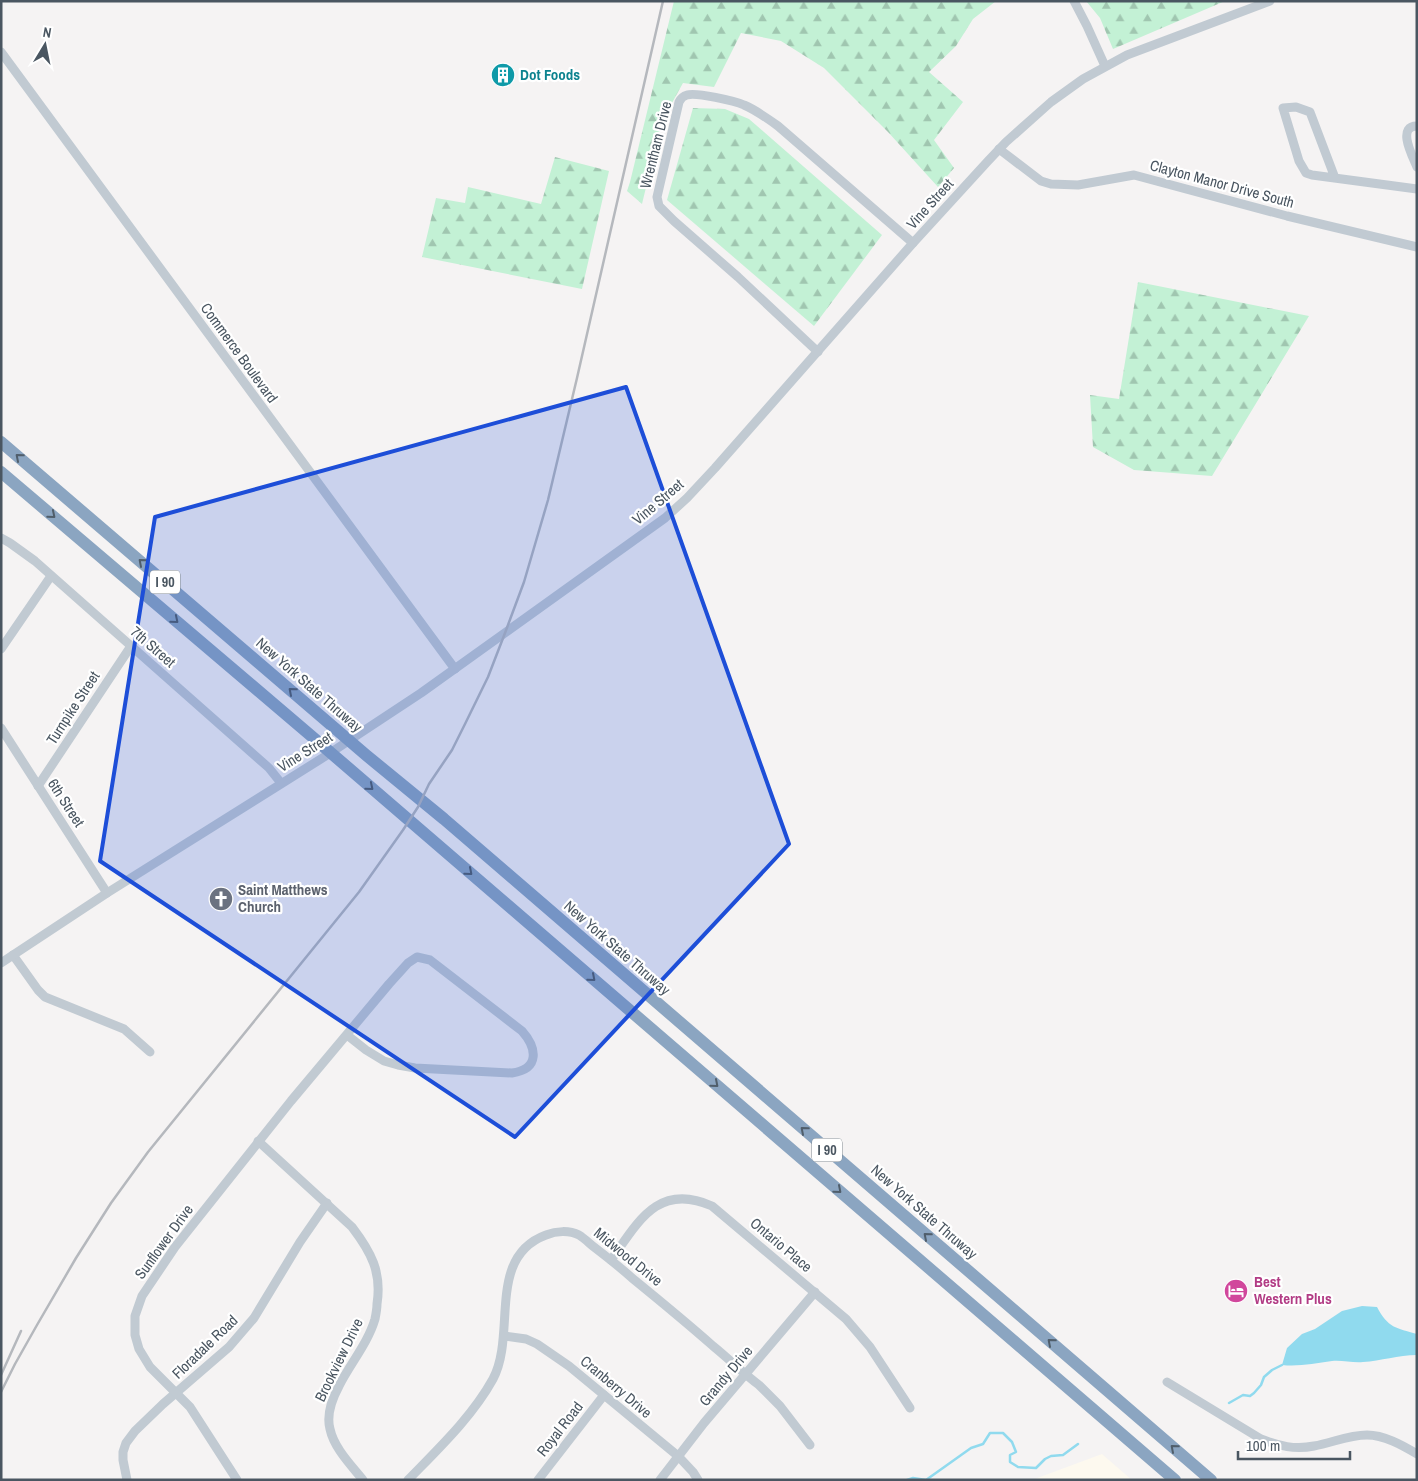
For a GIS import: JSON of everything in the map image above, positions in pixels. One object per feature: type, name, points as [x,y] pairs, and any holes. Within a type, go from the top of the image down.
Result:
[{"type":"highway","name":"New York State Thruway","points":[[1,442],[366,755],[444,819],[1211,1480]]},
{"type":"highway","name":"I 90","points":[[1,472],[309,734],[1175,1480]]},
{"type":"street","points":[[1074,1],[1105,66]]},
{"type":"street","name":"Vine Street","points":[[1,963],[107,893],[421,693],[665,518],[715,468],[913,243],[999,149],[1051,102],[1072,86],[1105,66],[1128,55],[1270,1]]},
{"type":"street","name":"Commerce Boulevard","points":[[1,52],[454,669]]},
{"type":"street","name":"Wrentham Drive","points":[[818,352],[659,206],[657,197],[678,102],[681,98],[685,95],[693,94],[736,102],[758,112],[778,126],[913,243]]},
{"type":"street","points":[[1334,178],[1310,112],[1296,107],[1283,108],[1299,161],[1305,171],[1312,175],[1334,178],[1417,189]]},
{"type":"street","points":[[1417,126],[1409,128],[1406,136],[1417,167]]},
{"type":"street","name":"Clayton Manor Drive South","points":[[999,149],[1041,181],[1051,184],[1078,185],[1134,175],[1288,216],[1417,247]]},
{"type":"street","name":"7th Street","points":[[1,538],[10,542],[35,561],[269,768],[281,783]]},
{"type":"street","points":[[1,649],[51,576]]},
{"type":"street","name":"Turnpike Street","points":[[38,786],[131,646]]},
{"type":"street","name":"6th Street","points":[[1,728],[107,893]]},
{"type":"street","points":[[13,955],[45,997],[124,1029],[150,1052]]},
{"type":"street","name":"Sunflower Drive","points":[[237,1480],[190,1407],[150,1367],[139,1349],[135,1335],[135,1316],[142,1296],[158,1271],[258,1141],[389,984],[408,963],[417,958],[425,958],[447,972],[522,1030],[533,1047],[533,1058],[526,1069],[521,1072],[512,1073],[398,1066],[384,1061],[347,1035]]},
{"type":"street","name":"Brookview Drive","points":[[258,1141],[352,1227],[365,1244],[373,1261],[378,1278],[379,1292],[375,1318],[366,1340],[333,1398],[328,1415],[335,1443],[363,1480]]},
{"type":"street","name":"Ontario Place","points":[[612,1260],[633,1229],[652,1208],[664,1201],[681,1198],[701,1201],[720,1212],[846,1319],[870,1347],[910,1408]]},
{"type":"street","name":"Floradale Road","points":[[127,1480],[123,1460],[126,1443],[135,1431],[163,1404],[229,1347],[254,1318],[300,1242],[327,1203]]},
{"type":"street","name":"Midwood Drive","points":[[408,1480],[447,1440],[483,1395],[494,1377],[500,1360],[504,1336],[507,1287],[513,1266],[522,1250],[536,1239],[565,1231],[580,1236],[612,1260],[759,1385],[780,1406],[810,1445]]},
{"type":"street","name":"Grandy Drive","points":[[660,1480],[745,1374],[815,1292]]},
{"type":"street","name":"Cranberry Drive","points":[[504,1336],[537,1344],[569,1366],[678,1456],[698,1480]]},
{"type":"street","points":[[1167,1382],[1262,1439],[1276,1445],[1293,1448],[1314,1446],[1346,1437],[1366,1435],[1391,1441],[1417,1454]]},
{"type":"street","name":"Royal Road","points":[[538,1480],[604,1395]]},
{"type":"highlighted area","points":[[626,387],[789,844],[515,1137],[100,861],[155,517]]},
{"type":"shaded area","points":[[1102,1454],[1132,1480],[1032,1480]]},
{"type":"green space","points":[[674,1],[996,1],[973,19],[956,46],[929,72],[963,102],[934,140],[954,168],[938,187],[888,132],[824,68],[781,41],[741,33],[714,87],[683,83],[662,121],[642,204],[627,191]]},
{"type":"green space","points":[[1086,1],[1225,1],[1113,49],[1100,18]]},
{"type":"green space","points":[[693,108],[725,109],[749,119],[882,235],[814,326],[667,200]]},
{"type":"green space","points":[[555,157],[609,171],[582,289],[422,257],[436,198],[465,203],[468,187],[541,204]]},
{"type":"green space","points":[[1138,282],[1309,316],[1212,476],[1134,470],[1093,447],[1090,395],[1119,399]]},
{"type":"water","points":[[1362,1306],[1377,1307],[1385,1319],[1393,1326],[1417,1334],[1417,1355],[1363,1362],[1336,1361],[1282,1365],[1287,1348],[1302,1334],[1315,1329],[1342,1311]]},
{"type":"waterway","points":[[1229,1403],[1243,1395],[1250,1396],[1261,1385],[1264,1377],[1282,1365]]},
{"type":"waterway","points":[[907,1480],[913,1478],[926,1480],[971,1448],[983,1444],[990,1433],[1003,1433],[1012,1442],[1016,1452],[1010,1455],[1010,1462],[1018,1467],[1036,1468],[1045,1459],[1051,1456],[1063,1455],[1078,1444]]},
{"type":"railway","points":[[1,1392],[37,1325],[111,1203],[148,1152],[359,892],[403,830],[418,807],[429,784],[452,750],[488,677],[524,582],[548,500],[663,1]]},
{"type":"railway","points":[[1,1375],[21,1331]]},
{"type":"place","name":"Dot Foods","points":[[503,75]]},
{"type":"place","name":"Saint Matthews Church","points":[[221,899]]},
{"type":"place","name":"Best Western Plus","points":[[1236,1291]]}]
